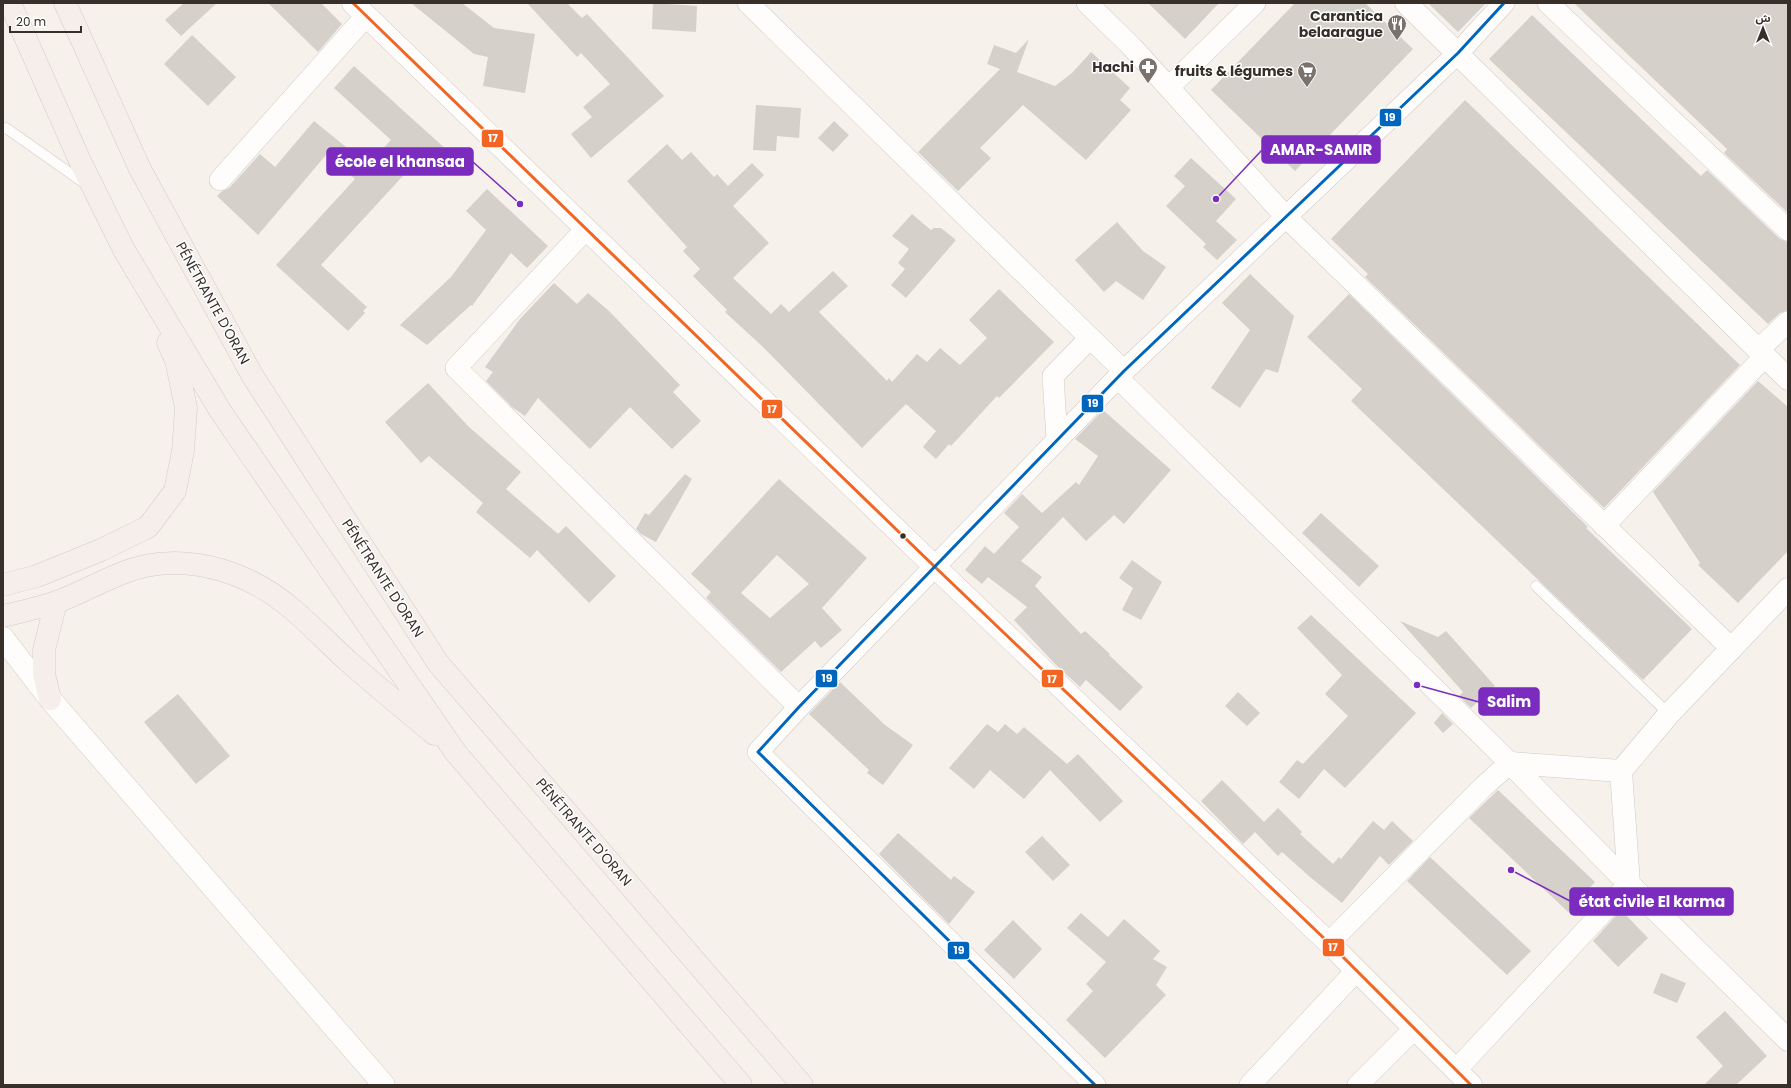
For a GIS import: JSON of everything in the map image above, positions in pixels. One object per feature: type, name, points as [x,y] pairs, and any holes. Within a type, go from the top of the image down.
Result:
[{"type":"highway","points":[[3,585],[44,573],[101,550],[148,527],[175,491],[183,451],[186,408],[176,360],[94,190],[10,3]]},
{"type":"highway","name":"PÉNÉTRANTE D'ORAN","points":[[66,3],[140,169],[252,375],[438,663],[802,1085]]},
{"type":"highway","points":[[124,250],[221,412],[456,753],[741,1085]]},
{"type":"highway","points":[[3,616],[56,602],[119,573],[146,566],[180,562],[210,566],[241,577],[266,590],[290,608],[350,663],[456,753]]},
{"type":"highway","points":[[50,699],[44,674],[44,650],[56,602]]},
{"type":"street","points":[[748,3],[1090,338],[1121,375],[1510,763],[1629,884],[1788,1040]]},
{"type":"street","points":[[1087,3],[1132,47],[1286,217],[1732,649]]},
{"type":"street","points":[[1169,87],[1255,3]]},
{"type":"street","points":[[1406,3],[1788,379]]},
{"type":"street","points":[[1096,1085],[758,752],[798,707],[1121,375],[1458,53],[1504,3]]},
{"type":"street","points":[[1548,3],[1788,230]]},
{"type":"street","points":[[220,180],[360,9],[935,567],[1329,943],[1471,1085]]},
{"type":"street","points":[[586,229],[456,368],[798,707]]},
{"type":"street","points":[[1604,526],[1762,353],[1788,322]]},
{"type":"street","points":[[1058,440],[1053,376],[1090,338]]},
{"type":"street","points":[[1456,1070],[1629,884],[1621,771],[1669,714],[1788,589]]},
{"type":"street","points":[[3,638],[50,699],[384,1085]]},
{"type":"street","points":[[1329,943],[1483,787],[1510,763],[1621,771]]},
{"type":"street","points":[[1250,1085],[1356,971]]},
{"type":"street","points":[[1358,1085],[1415,1028]]},
{"type":"lane","points":[[3,129],[6,128],[94,190]]},
{"type":"lane","points":[[1536,586],[1669,714]]},
{"type":"building","points":[[184,3],[217,3],[181,36],[165,20]]},
{"type":"building","points":[[268,3],[321,3],[342,24],[318,52]]},
{"type":"building","points":[[411,3],[462,3],[494,28],[535,34],[525,93],[483,86],[488,57],[474,54]]},
{"type":"building","points":[[527,3],[567,3],[582,18],[587,14],[664,96],[591,158],[571,134],[592,117],[583,107],[610,84],[581,53],[577,57]]},
{"type":"building","points":[[653,3],[697,6],[696,32],[652,29]]},
{"type":"building","points":[[1148,3],[1219,3],[1185,39]]},
{"type":"building","points":[[1295,3],[1365,3],[1413,49],[1295,171],[1211,90]]},
{"type":"building","points":[[1428,3],[1486,3],[1458,32]]},
{"type":"building","points":[[1574,3],[1788,3],[1788,213],[1724,153],[1727,149]]},
{"type":"building","points":[[1532,15],[1701,176],[1707,170],[1780,239],[1788,242],[1788,310],[1780,313],[1768,324],[1489,59]]},
{"type":"building","points":[[192,35],[236,77],[208,106],[164,64]]},
{"type":"building","points":[[1029,39],[1017,72],[1055,86],[1072,73],[1091,52],[1130,88],[1120,100],[1131,110],[1086,160],[1023,105],[980,148],[991,158],[958,191],[918,152],[1000,69],[987,64],[994,45],[1016,53]]},
{"type":"building","points":[[354,66],[459,161],[447,174],[424,153],[321,265],[367,307],[363,311],[365,313],[348,331],[276,265],[355,179],[326,155],[258,235],[217,196],[229,188],[260,154],[275,167],[314,121],[368,165],[391,140],[334,88]]},
{"type":"building","points":[[1465,100],[1740,365],[1604,508],[1365,277],[1368,274],[1331,239]]},
{"type":"building","points":[[756,105],[801,108],[799,138],[777,136],[776,151],[753,150]]},
{"type":"building","points":[[834,121],[849,135],[833,152],[818,138]]},
{"type":"building","points":[[667,144],[682,160],[691,152],[714,177],[717,174],[728,186],[752,163],[764,175],[733,206],[769,243],[733,278],[771,314],[781,304],[789,312],[833,271],[848,286],[819,312],[887,381],[889,378],[892,382],[917,354],[927,362],[940,348],[960,365],[987,338],[969,320],[999,289],[1054,342],[999,398],[997,396],[951,446],[949,444],[936,459],[923,447],[936,431],[906,404],[862,448],[764,348],[725,312],[727,310],[693,276],[700,269],[683,251],[687,247],[627,181]]},
{"type":"building","points":[[1191,158],[1236,199],[1216,221],[1237,240],[1217,260],[1203,247],[1206,244],[1166,206],[1185,186],[1174,176]]},
{"type":"building","points":[[487,189],[548,246],[527,268],[511,253],[472,306],[471,305],[427,345],[400,325],[451,277],[486,230],[466,211]]},
{"type":"building","points":[[912,214],[931,230],[934,228],[941,228],[956,240],[906,298],[891,285],[905,269],[898,263],[909,249],[892,236]]},
{"type":"building","points":[[1117,222],[1143,251],[1166,267],[1143,300],[1116,281],[1104,292],[1075,260]]},
{"type":"building","points":[[1250,274],[1294,316],[1278,373],[1266,369],[1240,408],[1211,388],[1250,330],[1222,303]]},
{"type":"building","points":[[554,283],[577,304],[588,293],[609,311],[680,385],[673,392],[701,421],[672,449],[630,407],[590,449],[538,398],[525,416],[512,407],[486,381],[493,372],[485,367],[520,319]]},
{"type":"building","points":[[1349,294],[1588,527],[1586,528],[1692,629],[1643,680],[1351,401],[1362,389],[1307,337]]},
{"type":"building","points":[[1758,381],[1788,407],[1788,551],[1738,603],[1698,565],[1700,563],[1653,492]]},
{"type":"building","points":[[428,383],[469,427],[521,472],[506,489],[558,534],[566,526],[616,576],[589,603],[537,550],[530,558],[476,512],[483,503],[429,456],[421,463],[385,422]]},
{"type":"building","points":[[1103,410],[1171,470],[1124,524],[1114,515],[1086,541],[1063,517],[1021,561],[1042,577],[1035,586],[1081,634],[1085,631],[1143,687],[1120,711],[1086,680],[1080,687],[1055,664],[1014,620],[1027,607],[988,577],[982,584],[965,570],[985,546],[994,554],[1019,527],[1004,513],[1022,494],[1042,513],[1076,482],[1079,485],[1098,456],[1075,439]]},
{"type":"building","points":[[685,474],[692,479],[656,542],[641,534],[636,529],[645,513],[649,515]]},
{"type":"building","points":[[779,479],[867,558],[822,608],[842,630],[821,648],[815,641],[781,672],[706,598],[711,592],[691,574]],"holes":[[[777,555],[809,584],[770,618],[741,593]]]},
{"type":"building","points":[[1321,513],[1379,566],[1359,587],[1302,533]]},
{"type":"building","points":[[1132,560],[1162,582],[1141,620],[1122,610],[1133,588],[1119,578]]},
{"type":"building","points":[[1311,615],[1416,713],[1345,788],[1324,769],[1299,799],[1279,782],[1297,760],[1303,764],[1348,716],[1325,694],[1342,675],[1297,628]]},
{"type":"building","points":[[1400,621],[1438,637],[1446,631],[1495,686],[1471,708],[1459,696],[1463,692]]},
{"type":"building","points":[[840,682],[885,725],[913,745],[883,785],[867,773],[869,770],[809,714]]},
{"type":"building","points":[[1238,692],[1260,713],[1247,726],[1225,706]]},
{"type":"building","points":[[178,694],[230,756],[196,784],[144,722]]},
{"type":"building","points":[[1442,713],[1453,724],[1443,733],[1434,723]]},
{"type":"building","points":[[987,724],[998,732],[1005,724],[1017,734],[1024,727],[1067,764],[1078,754],[1123,801],[1100,822],[1050,770],[1024,799],[990,770],[974,789],[949,768]]},
{"type":"building","points":[[1222,780],[1264,822],[1278,808],[1302,832],[1300,834],[1333,864],[1339,857],[1341,859],[1373,821],[1384,830],[1392,821],[1413,841],[1389,865],[1380,856],[1342,903],[1282,852],[1278,856],[1255,832],[1243,844],[1201,801]]},
{"type":"building","points":[[1498,790],[1595,882],[1568,912],[1469,818]]},
{"type":"building","points":[[898,833],[951,880],[954,876],[975,892],[949,924],[879,854]]},
{"type":"building","points":[[1042,836],[1070,865],[1053,881],[1025,852]]},
{"type":"building","points":[[1430,857],[1531,951],[1507,975],[1407,881]]},
{"type":"building","points":[[1621,910],[1648,938],[1618,967],[1593,941]]},
{"type":"building","points":[[1081,913],[1108,937],[1124,919],[1160,951],[1153,959],[1167,967],[1156,985],[1166,995],[1105,1058],[1066,1020],[1093,991],[1086,984],[1106,962],[1067,928]]},
{"type":"building","points":[[1013,920],[1042,949],[1014,979],[984,950]]},
{"type":"building","points":[[1661,973],[1686,983],[1677,1003],[1653,993]]},
{"type":"building","points":[[1725,1011],[1767,1056],[1736,1085],[1704,1085],[1723,1066],[1696,1037]]},
{"type":"transit line","name":"17","points":[[353,3],[935,567],[1329,943],[1471,1085]]},
{"type":"transit line","name":"19","points":[[1095,1085],[758,752],[799,707],[1124,371],[1458,53],[1504,3]]},
{"type":"place","name":"Carantica belaarague","points":[[1397,41]]},
{"type":"place","name":"Hachi","points":[[1148,84]]},
{"type":"place","name":"fruits & légumes","points":[[1307,88]]},
{"type":"place","name":"AMAR-SAMIR","points":[[1216,199]]},
{"type":"place","name":"école el khansaa","points":[[520,204]]},
{"type":"place","name":"Salim","points":[[1417,685]]},
{"type":"place","name":"état civile El karma","points":[[1511,870]]}]
